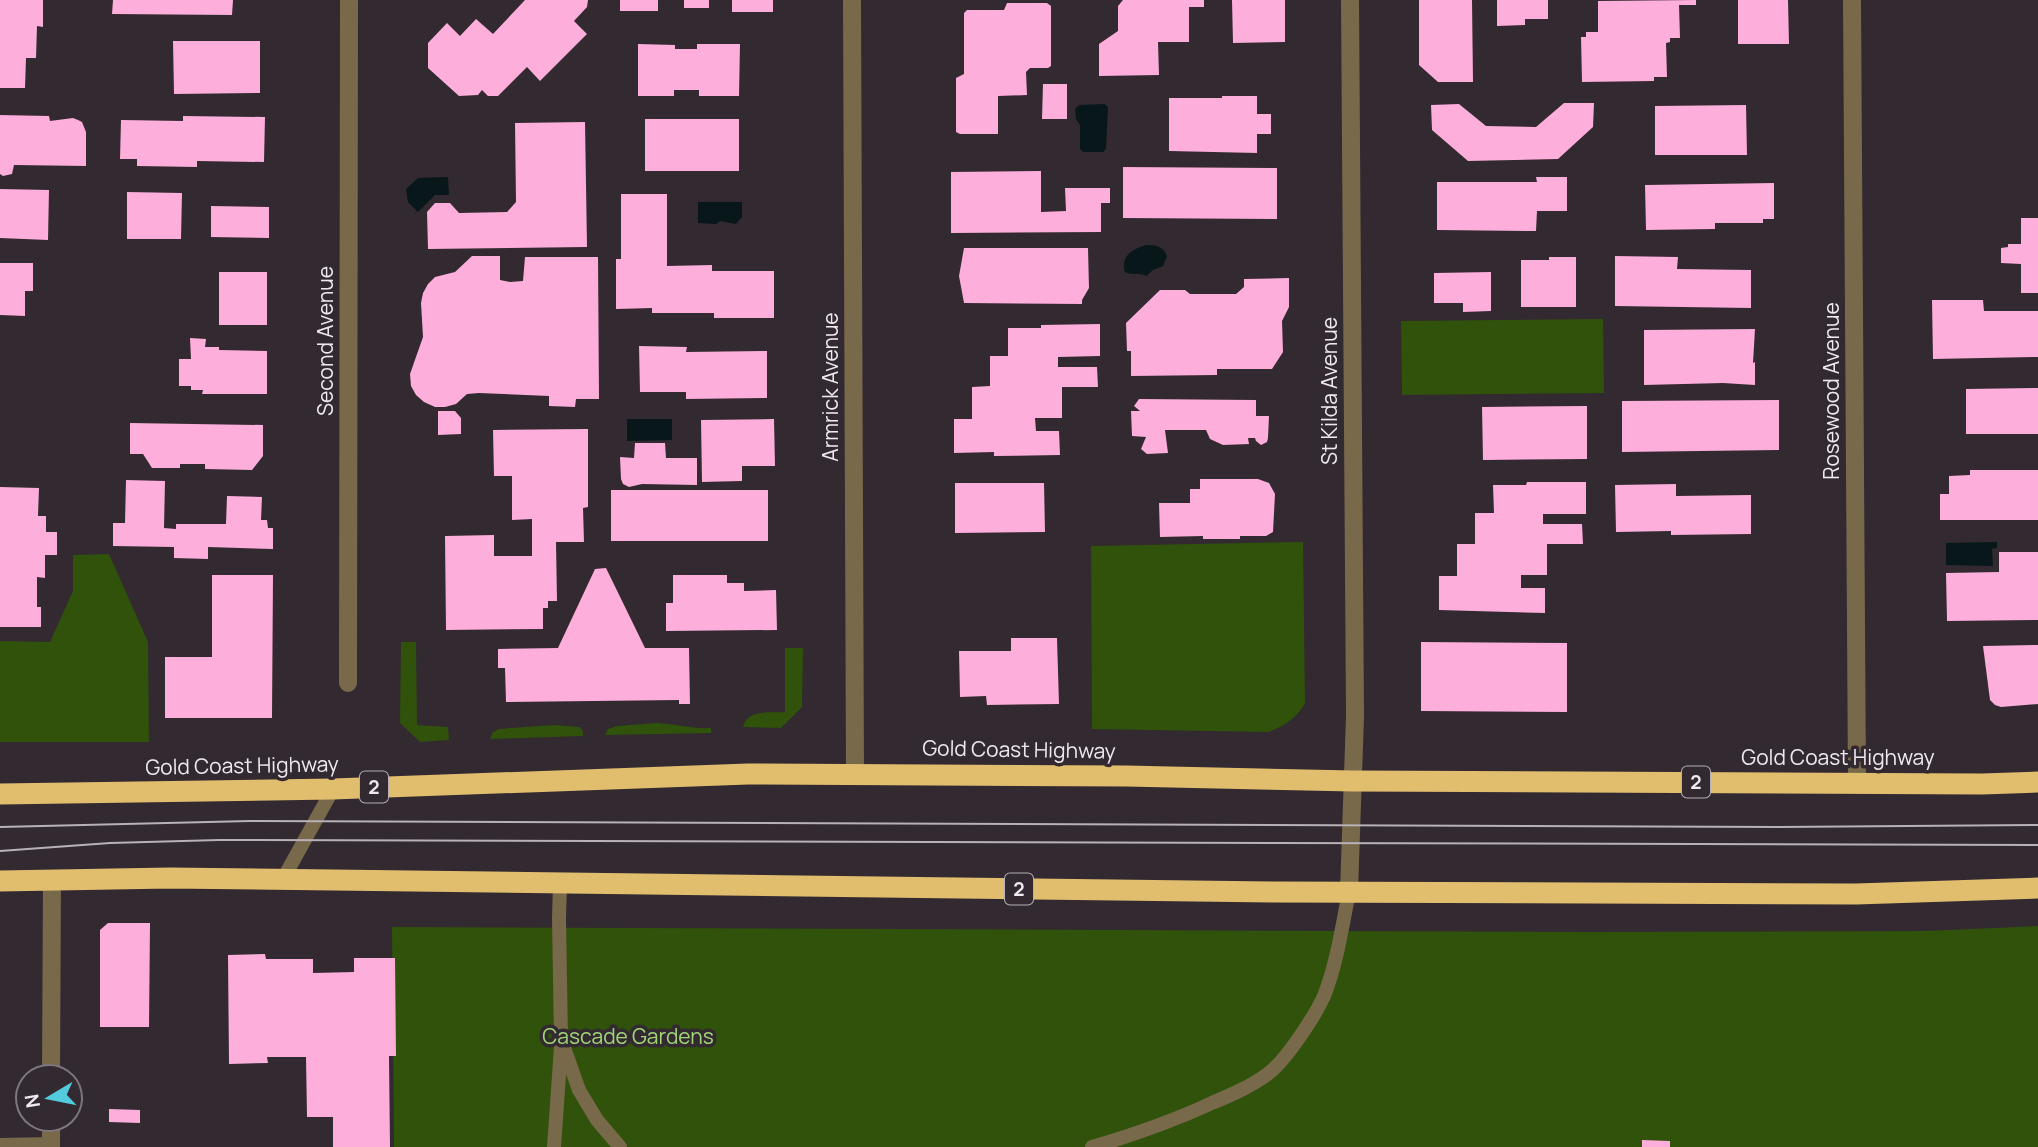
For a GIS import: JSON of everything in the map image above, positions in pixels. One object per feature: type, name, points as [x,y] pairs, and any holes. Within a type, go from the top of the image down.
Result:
[{"type":"highway","name":"Gold Coast Highway","points":[[0,794],[333,789],[855,773],[1253,777],[1353,781],[2038,782]]},
{"type":"highway","name":"2","points":[[0,881],[283,880],[1349,892],[1856,894],[2038,888]]},
{"type":"street","name":"Second Avenue","points":[[348,683],[349,0]]},
{"type":"street","name":"Armrick Avenue","points":[[852,0],[855,773]]},
{"type":"street","name":"St Kilda Avenue","points":[[1349,892],[1353,781],[1350,0]]},
{"type":"street","name":"Rosewood Avenue","points":[[1852,0],[1857,783]]},
{"type":"street","points":[[51,1063],[52,879]]},
{"type":"street","points":[[0,1147],[51,1146]]},
{"type":"lane","points":[[283,880],[333,789]]},
{"type":"lane","points":[[554,1147],[561,1039],[560,883]]},
{"type":"lane","points":[[1092,1147],[1188,1114],[1233,1094],[1270,1073],[1306,1028],[1323,998],[1334,968],[1349,892]]},
{"type":"lane","points":[[561,1039],[579,1090],[597,1120],[620,1147]]},
{"type":"green space","points":[[1603,319],[1604,393],[1402,395],[1401,321]]},
{"type":"green space","points":[[1303,542],[1305,704],[1293,718],[1268,732],[1092,729],[1091,546]]},
{"type":"green space","points":[[109,554],[148,642],[149,742],[0,742],[0,641],[50,642],[73,591],[73,555]]},
{"type":"green space","points":[[401,642],[416,642],[417,725],[448,727],[449,740],[420,742],[400,723]]},
{"type":"green space","points":[[785,648],[803,648],[802,707],[781,728],[743,727],[749,717],[754,715],[785,712]]},
{"type":"green space","points":[[657,723],[711,728],[711,733],[605,735],[608,729],[617,726]]},
{"type":"green space","points":[[554,725],[579,727],[583,736],[490,739],[493,732],[499,729]]},
{"type":"green space","name":"Cascade Gardens","points":[[2038,926],[2038,1147],[394,1147],[392,927],[1586,932],[1925,931]]},
{"type":"shaded area","points":[[1105,104],[1108,107],[1106,149],[1103,152],[1083,152],[1080,149],[1080,125],[1075,109],[1079,105]]},
{"type":"shaded area","points":[[448,177],[449,195],[435,195],[418,212],[408,202],[406,189],[418,178]]},
{"type":"shaded area","points":[[698,202],[742,202],[742,217],[736,224],[720,221],[716,224],[698,223]]},
{"type":"shaded area","points":[[1146,245],[1163,250],[1167,256],[1163,266],[1146,276],[1125,272],[1126,257]]},
{"type":"shaded area","points":[[627,419],[672,419],[672,440],[627,441]]},
{"type":"shaded area","points":[[1997,542],[1997,548],[1992,549],[1993,566],[1946,565],[1946,543]]},
{"type":"building","points":[[0,0],[43,0],[43,27],[37,26],[36,58],[26,58],[25,88],[0,88]]},
{"type":"building","points":[[113,0],[233,0],[232,15],[112,14]]},
{"type":"building","points":[[525,0],[588,0],[587,7],[574,21],[587,34],[540,81],[527,67],[498,96],[488,96],[482,90],[478,95],[459,96],[428,68],[428,43],[447,23],[460,36],[476,19],[493,34]]},
{"type":"building","points":[[620,0],[658,0],[658,11],[620,11]]},
{"type":"building","points":[[684,0],[709,0],[709,8],[684,8]]},
{"type":"building","points":[[732,0],[773,0],[773,12],[732,12]]},
{"type":"building","points":[[1123,0],[1204,0],[1204,7],[1189,7],[1189,42],[1158,42],[1159,75],[1099,76],[1099,44],[1118,31],[1118,6]]},
{"type":"building","points":[[1232,0],[1285,0],[1285,42],[1233,43]]},
{"type":"building","points":[[1419,0],[1472,0],[1473,82],[1438,82],[1419,65]]},
{"type":"building","points":[[1497,0],[1548,0],[1548,19],[1525,19],[1525,25],[1497,26]]},
{"type":"building","points":[[1696,0],[1696,5],[1679,5],[1680,38],[1670,38],[1670,42],[1666,43],[1667,77],[1654,77],[1654,81],[1582,82],[1581,37],[1586,37],[1586,32],[1598,32],[1598,1]]},
{"type":"building","points":[[1738,0],[1788,0],[1789,44],[1738,44]]},
{"type":"building","points":[[1007,3],[1047,3],[1051,6],[1051,66],[1030,68],[1026,72],[1027,95],[998,96],[998,134],[960,134],[956,132],[956,78],[964,74],[964,13],[967,10],[1004,10]]},
{"type":"building","points":[[173,41],[260,41],[260,93],[174,94]]},
{"type":"building","points":[[638,44],[675,45],[675,49],[697,49],[697,44],[740,44],[739,96],[699,96],[699,90],[674,90],[674,96],[638,96]]},
{"type":"building","points":[[1043,84],[1067,84],[1067,119],[1042,119]]},
{"type":"building","points":[[1257,96],[1257,114],[1271,114],[1271,134],[1257,134],[1257,153],[1169,151],[1169,98]]},
{"type":"building","points":[[1564,103],[1594,103],[1593,127],[1558,159],[1468,161],[1432,130],[1431,105],[1459,104],[1486,126],[1536,127]]},
{"type":"building","points":[[1746,105],[1747,155],[1655,155],[1655,106]]},
{"type":"building","points":[[0,115],[49,116],[50,121],[73,118],[82,122],[86,132],[86,166],[14,165],[12,174],[3,176],[0,174]]},
{"type":"building","points":[[183,116],[265,117],[264,162],[197,161],[197,167],[137,166],[137,159],[120,159],[121,120],[183,121]]},
{"type":"building","points":[[645,119],[739,119],[739,171],[645,171]]},
{"type":"building","points":[[585,122],[587,247],[428,249],[427,212],[435,203],[450,203],[459,213],[507,212],[516,202],[515,123]]},
{"type":"building","points":[[1123,167],[1277,168],[1277,219],[1123,218]]},
{"type":"building","points":[[1041,171],[1041,212],[1066,211],[1065,188],[1110,188],[1110,203],[1101,203],[1101,232],[951,233],[951,172]]},
{"type":"building","points":[[1536,177],[1567,177],[1567,211],[1537,211],[1536,231],[1437,230],[1437,182],[1537,182]]},
{"type":"building","points":[[1774,183],[1774,219],[1763,219],[1763,223],[1715,223],[1715,229],[1646,230],[1645,185]]},
{"type":"building","points":[[0,189],[49,190],[48,240],[0,238]]},
{"type":"building","points":[[127,192],[182,193],[181,239],[127,239]]},
{"type":"building","points":[[621,194],[667,194],[667,266],[712,265],[712,271],[774,271],[774,318],[714,318],[714,313],[652,313],[652,308],[616,309],[616,259],[621,259]]},
{"type":"building","points":[[211,206],[269,207],[269,238],[211,237]]},
{"type":"building","points":[[2021,218],[2038,218],[2038,293],[2021,293],[2021,264],[2001,263],[2001,248],[2008,247],[2008,244],[2021,244]]},
{"type":"building","points":[[964,248],[1088,248],[1089,288],[1082,304],[964,303],[959,276]]},
{"type":"building","points":[[472,256],[500,256],[500,280],[510,282],[523,281],[525,257],[598,257],[599,399],[576,399],[575,407],[549,406],[549,396],[479,393],[467,394],[456,404],[435,407],[416,395],[411,386],[410,374],[423,337],[423,293],[435,277],[455,272]]},
{"type":"building","points":[[1615,256],[1678,257],[1677,269],[1751,270],[1751,308],[1615,306]]},
{"type":"building","points":[[1549,257],[1576,257],[1576,307],[1521,307],[1521,260],[1549,260]]},
{"type":"building","points":[[0,263],[33,263],[33,291],[25,291],[25,316],[0,315]]},
{"type":"building","points":[[219,272],[267,272],[267,325],[219,325]]},
{"type":"building","points":[[1491,272],[1491,311],[1463,312],[1463,303],[1434,303],[1434,273]]},
{"type":"building","points":[[1289,278],[1289,307],[1282,321],[1283,352],[1272,369],[1217,369],[1217,375],[1131,376],[1131,351],[1127,351],[1126,323],[1160,290],[1185,290],[1190,294],[1236,294],[1244,287],[1244,279]]},
{"type":"building","points":[[1932,300],[1983,300],[1984,311],[2038,311],[2038,357],[1933,359]]},
{"type":"building","points":[[1100,324],[1100,356],[1058,357],[1058,367],[1097,367],[1098,387],[1062,387],[1062,418],[1035,418],[1036,431],[1059,431],[1060,455],[994,456],[994,452],[954,453],[954,419],[972,419],[972,387],[990,386],[990,356],[1008,356],[1008,328]]},
{"type":"building","points":[[1755,329],[1755,385],[1644,385],[1644,330]]},
{"type":"building","points":[[190,338],[206,339],[205,347],[219,347],[219,350],[267,351],[267,394],[202,394],[203,390],[179,386],[179,359],[191,359]]},
{"type":"building","points":[[639,346],[687,347],[686,352],[767,351],[767,398],[686,399],[686,392],[640,392]]},
{"type":"building","points":[[2038,388],[2038,434],[1966,434],[1966,389]]},
{"type":"building","points":[[1139,399],[1256,400],[1256,416],[1269,416],[1267,442],[1261,445],[1255,438],[1248,438],[1249,444],[1223,445],[1210,439],[1206,430],[1165,430],[1168,453],[1147,454],[1141,449],[1146,437],[1132,436],[1131,411],[1140,411],[1134,406]]},
{"type":"building","points":[[1779,400],[1779,450],[1622,452],[1622,401]]},
{"type":"building","points":[[1587,406],[1587,459],[1483,460],[1482,407]]},
{"type":"building","points":[[438,411],[455,411],[461,418],[461,434],[438,435]]},
{"type":"building","points":[[774,419],[775,466],[742,466],[742,481],[702,482],[701,420]]},
{"type":"building","points":[[130,423],[263,425],[263,456],[252,470],[205,469],[205,464],[180,464],[180,468],[152,468],[143,454],[130,454]]},
{"type":"building","points":[[588,429],[588,507],[583,508],[584,542],[556,542],[557,601],[548,601],[548,608],[543,608],[543,629],[446,630],[445,536],[494,535],[494,556],[532,556],[532,519],[512,520],[512,476],[494,476],[493,430]]},
{"type":"building","points":[[635,443],[665,443],[666,458],[697,458],[697,485],[642,484],[629,487],[623,484],[620,457],[634,458]]},
{"type":"building","points":[[1970,470],[2038,470],[2038,520],[1940,520],[1940,494],[1949,494],[1949,476],[1970,475]]},
{"type":"building","points":[[1200,479],[1258,479],[1269,483],[1275,494],[1273,532],[1266,536],[1240,536],[1240,539],[1160,537],[1159,503],[1190,503],[1190,489],[1200,489]]},
{"type":"building","points":[[126,480],[165,481],[164,528],[176,529],[176,524],[226,524],[227,496],[262,497],[261,520],[267,520],[268,528],[273,528],[273,549],[208,547],[208,559],[174,558],[174,547],[113,546],[113,523],[125,523]]},
{"type":"building","points":[[1527,482],[1586,482],[1586,514],[1543,514],[1543,524],[1582,524],[1583,544],[1547,544],[1547,575],[1521,575],[1521,588],[1545,588],[1545,613],[1439,610],[1439,576],[1457,576],[1457,544],[1475,544],[1475,513],[1494,513],[1493,485],[1526,485]]},
{"type":"building","points":[[955,483],[1044,483],[1045,532],[955,533]]},
{"type":"building","points":[[1676,484],[1676,496],[1751,495],[1751,534],[1671,535],[1671,531],[1616,532],[1615,485]]},
{"type":"building","points":[[0,487],[39,488],[38,516],[46,516],[46,532],[57,532],[57,555],[45,555],[45,578],[37,577],[37,607],[41,607],[41,627],[0,627]]},
{"type":"building","points":[[611,490],[768,490],[768,541],[611,541]]},
{"type":"building","points":[[1999,552],[2038,552],[2038,620],[1947,621],[1946,573],[1999,572]]},
{"type":"building","points":[[606,568],[645,648],[689,648],[690,704],[679,704],[679,700],[506,702],[505,668],[498,668],[498,649],[558,648],[595,569]]},
{"type":"building","points":[[212,575],[273,575],[272,718],[165,718],[165,657],[212,657]]},
{"type":"building","points":[[673,575],[727,575],[727,583],[744,583],[744,591],[776,590],[777,630],[666,631],[666,603],[673,603]]},
{"type":"building","points":[[1011,638],[1057,638],[1059,704],[987,705],[986,696],[960,697],[959,651],[1011,651]]},
{"type":"building","points":[[1421,642],[1567,643],[1567,712],[1421,711]]},
{"type":"building","points":[[2038,645],[2038,704],[2001,707],[1995,705],[1990,700],[1983,646]]},
{"type":"building","points":[[108,923],[150,923],[149,1027],[100,1027],[100,930]]},
{"type":"building","points":[[265,954],[266,959],[313,959],[313,973],[354,972],[354,958],[395,958],[396,1056],[389,1056],[390,1147],[333,1147],[333,1117],[307,1117],[306,1057],[267,1057],[268,1063],[229,1064],[228,955]]},
{"type":"building","points":[[109,1109],[140,1110],[140,1123],[109,1122]]},
{"type":"building","points":[[1642,1140],[1670,1141],[1670,1147],[1642,1147]]},
{"type":"tram line","points":[[0,827],[250,821],[1779,827],[2038,825]]},
{"type":"tram line","points":[[0,851],[110,843],[219,840],[2038,845]]}]
